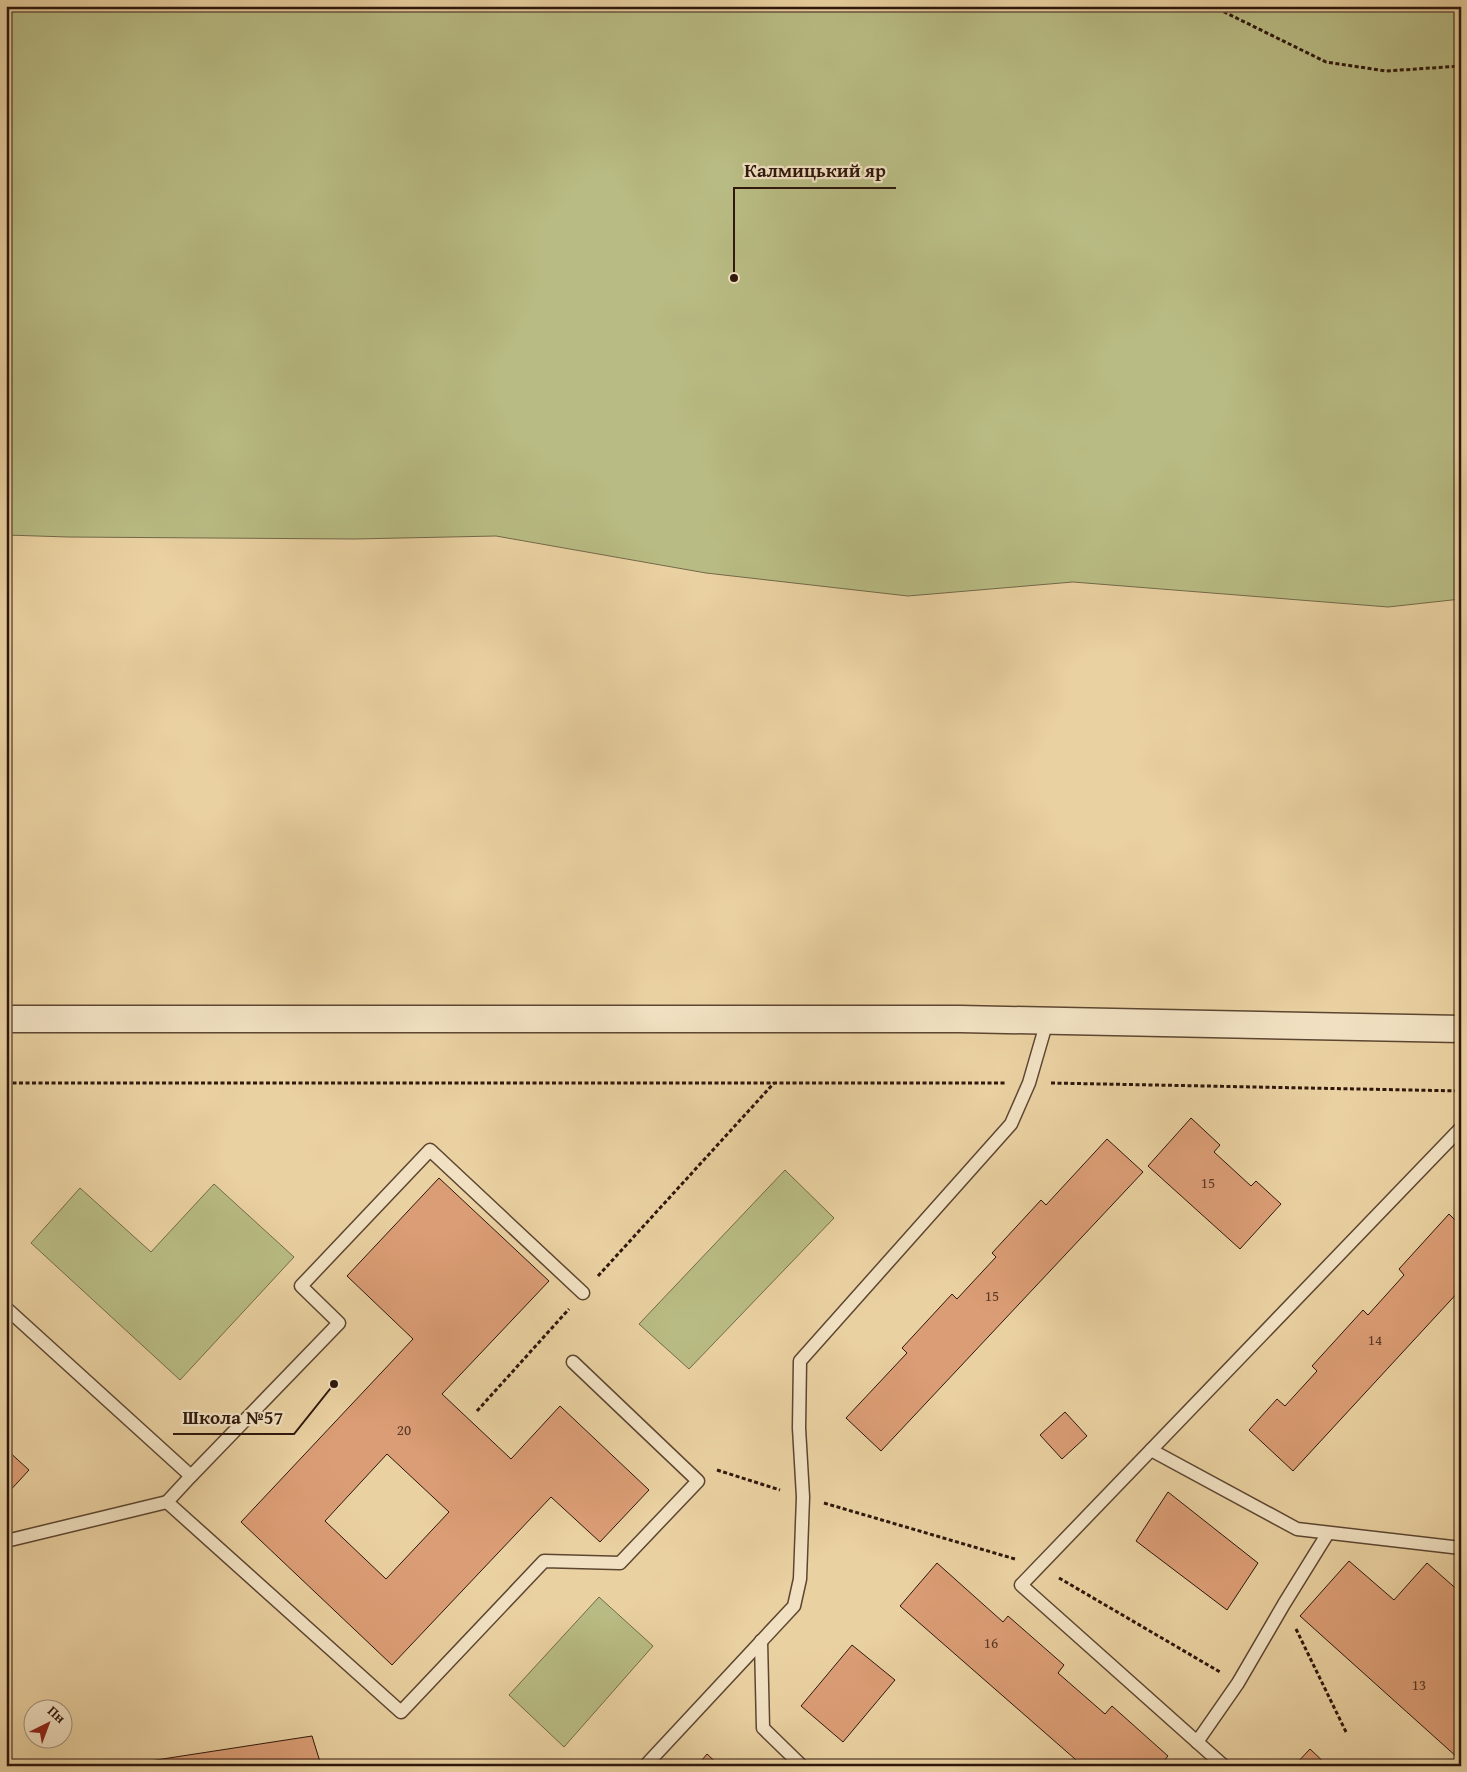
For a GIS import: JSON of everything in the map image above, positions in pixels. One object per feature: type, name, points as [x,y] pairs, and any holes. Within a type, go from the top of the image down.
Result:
[{"type":"street","points":[[6,1019],[960,1019],[1461,1029]]},
{"type":"lane","points":[[645,1766],[794,1606],[800,1579],[803,1497],[799,1428],[800,1362],[1011,1124],[1029,1083],[1047,1021]]},
{"type":"lane","points":[[1224,1766],[1020,1585],[1461,1128]]},
{"type":"lane","points":[[6,1541],[167,1502],[340,1323],[301,1286],[430,1150],[583,1293]]},
{"type":"lane","points":[[6,1308],[191,1476]]},
{"type":"lane","points":[[167,1502],[401,1712],[544,1561],[620,1562],[698,1481],[573,1362]]},
{"type":"lane","points":[[1150,1450],[1297,1529],[1461,1548]]},
{"type":"lane","points":[[1197,1742],[1238,1683],[1328,1533]]},
{"type":"lane","points":[[761,1641],[764,1728],[802,1766]]},
{"type":"path","points":[[1212,6],[1326,62],[1386,72],[1461,66]]},
{"type":"path","points":[[6,1083],[1029,1083],[1461,1091]]},
{"type":"path","points":[[478,1411],[775,1083]]},
{"type":"path","points":[[672,1456],[803,1497],[1039,1566],[1238,1683]]},
{"type":"path","points":[[1284,1604],[1347,1734]]},
{"type":"green space","points":[[6,6],[1461,6],[1461,599],[1388,607],[1073,582],[908,596],[706,573],[496,536],[354,539],[6,535]]},
{"type":"green space","points":[[785,1170],[834,1218],[689,1369],[639,1324]]},
{"type":"green space","points":[[214,1184],[294,1257],[180,1380],[31,1243],[80,1188],[151,1252]]},
{"type":"green space","points":[[599,1597],[653,1646],[564,1747],[509,1695]]},
{"type":"building","points":[[1191,1118],[1220,1145],[1214,1152],[1251,1186],[1256,1181],[1281,1204],[1240,1249],[1148,1166]]},
{"type":"building","points":[[1107,1139],[1143,1172],[881,1451],[846,1418],[907,1353],[902,1348],[952,1294],[957,1299],[996,1257],[992,1253],[1041,1200],[1046,1205]]},
{"type":"building","points":[[439,1178],[549,1281],[442,1394],[511,1459],[560,1406],[649,1490],[600,1542],[551,1497],[392,1665],[241,1522],[413,1339],[347,1276]],"holes":[[[387,1454],[449,1512],[386,1579],[325,1521]]]},
{"type":"building","points":[[1449,1214],[1455,1220],[1461,1215],[1461,1289],[1293,1471],[1249,1430],[1277,1399],[1285,1406],[1317,1371],[1312,1366],[1363,1310],[1368,1315],[1404,1275],[1399,1269]]},
{"type":"building","points":[[1065,1412],[1087,1436],[1062,1459],[1040,1435]]},
{"type":"building","points":[[6,1449],[29,1470],[6,1495]]},
{"type":"building","points":[[1168,1492],[1258,1563],[1227,1610],[1136,1541]]},
{"type":"building","points":[[1349,1561],[1394,1600],[1427,1563],[1461,1593],[1461,1755],[1458,1758],[1300,1616]]},
{"type":"building","points":[[937,1563],[1003,1622],[1008,1616],[1064,1665],[1058,1673],[1105,1714],[1112,1706],[1168,1756],[1163,1762],[1167,1766],[1083,1766],[900,1606]]},
{"type":"building","points":[[852,1645],[895,1680],[843,1742],[801,1706]]},
{"type":"building","points":[[312,1736],[321,1765],[117,1766]]},
{"type":"building","points":[[1310,1749],[1328,1766],[1294,1766]]},
{"type":"building","points":[[707,1754],[720,1766],[697,1766]]},
{"type":"place","name":"Калмицький яр","points":[[734,278]]},
{"type":"place","name":"Школа №57","points":[[334,1384]]}]
